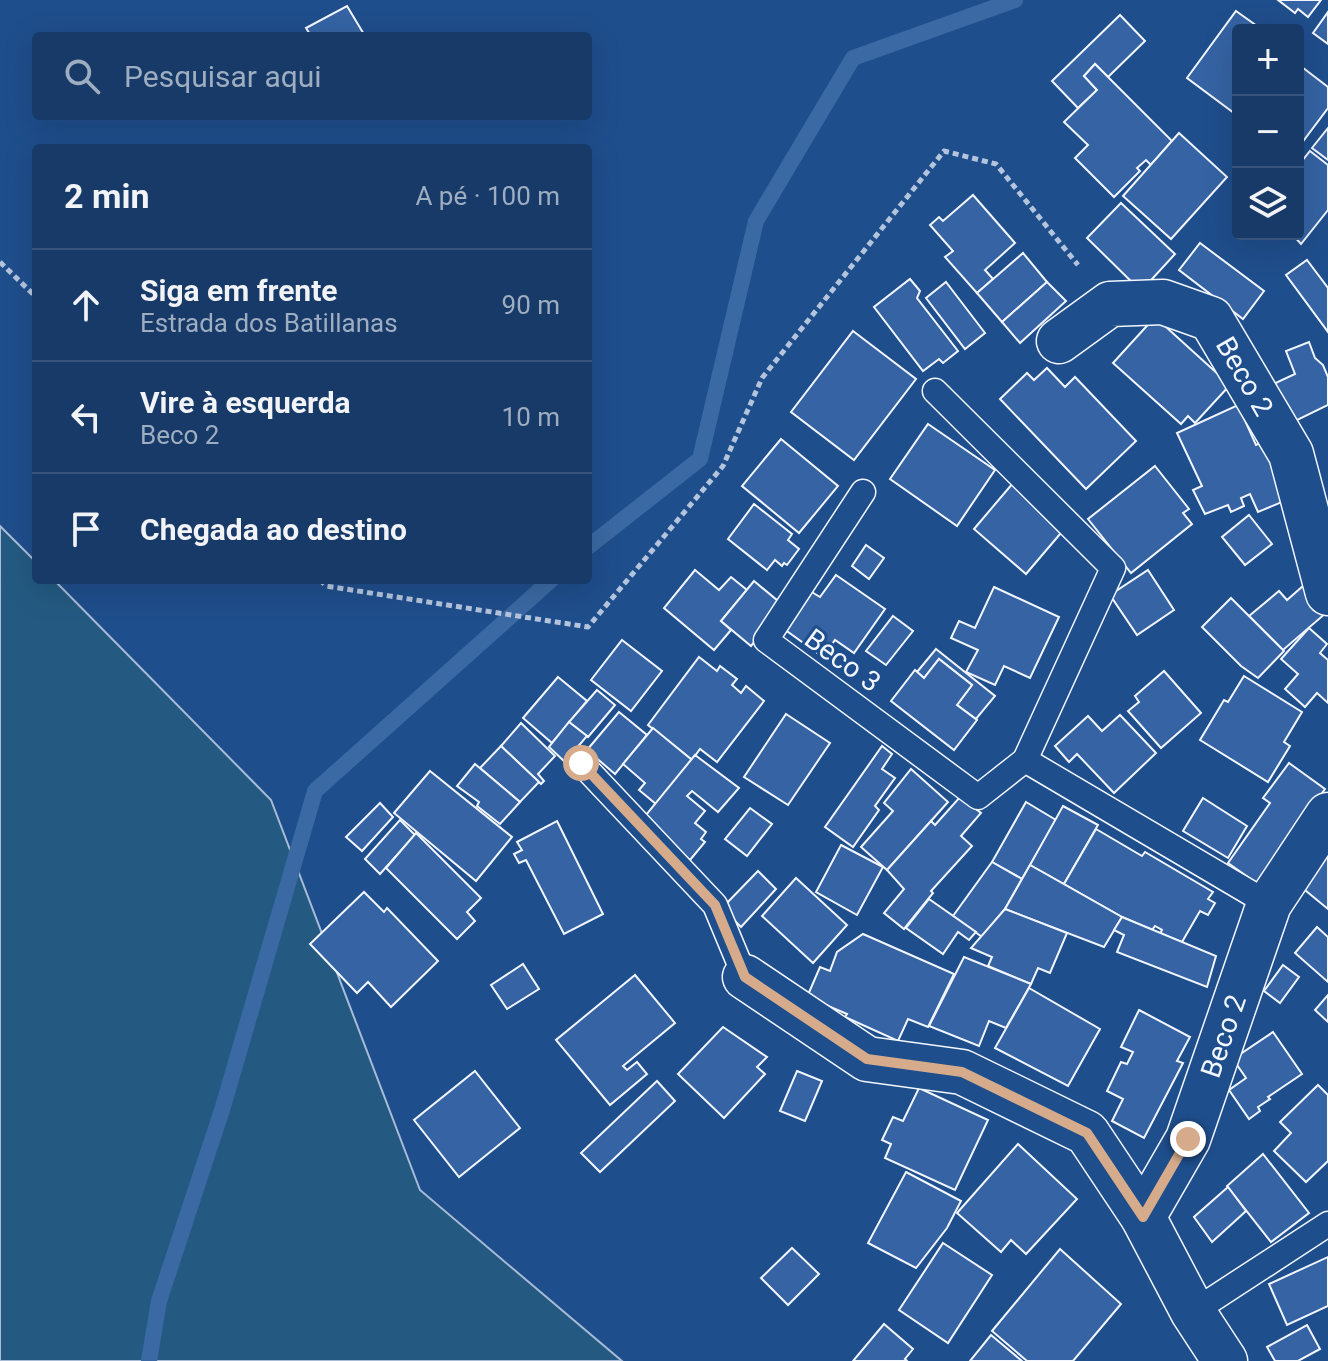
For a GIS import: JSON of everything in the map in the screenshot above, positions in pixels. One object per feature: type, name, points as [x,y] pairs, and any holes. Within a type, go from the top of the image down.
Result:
[{"type":"street","name":"Beco 2","points":[[1110,304],[1163,302],[1211,319],[1291,454],[1328,593]]},
{"type":"street","points":[[1059,341],[1110,304]]},
{"type":"street","name":"Beco 2","points":[[1143,1217],[1188,1139],[1269,904],[1328,815]]},
{"type":"street","points":[[745,977],[867,1059],[962,1072],[1087,1133],[1143,1217],[1193,1312],[1225,1361]]},
{"type":"lane","name":"Beco 3","points":[[863,492],[766,640],[978,797],[1025,760],[1113,568],[935,391]]},
{"type":"lane","points":[[1025,760],[1269,904]]},
{"type":"lane","points":[[581,763],[715,905],[745,977]]},
{"type":"lane","points":[[1193,1312],[1328,1224]]},
{"type":"path","points":[[324,584],[588,627],[723,466],[762,378],[944,151],[996,164],[1110,304]]},
{"type":"path","points":[[0,262],[32,293]]},
{"type":"shaded area","points":[[0,526],[32,558],[32,584],[58,584],[271,800],[420,1190],[622,1361],[0,1361]]},
{"type":"building","points":[[1278,0],[1321,0],[1308,17],[1298,9],[1295,13]]},
{"type":"building","points":[[347,6],[363,32],[308,32],[306,28]]},
{"type":"building","points":[[1236,11],[1254,24],[1232,24],[1232,112],[1187,78]]},
{"type":"building","points":[[1328,12],[1328,44],[1313,33]]},
{"type":"building","points":[[1120,15],[1145,41],[1108,77],[1095,64],[1084,76],[1097,90],[1078,108],[1052,81]]},
{"type":"building","points":[[1095,64],[1172,141],[1151,165],[1146,160],[1137,168],[1140,171],[1114,197],[1075,158],[1088,145],[1064,122],[1097,90],[1084,76]]},
{"type":"building","points":[[1304,69],[1328,87],[1328,108],[1304,140]]},
{"type":"building","points":[[1328,128],[1328,160],[1312,148]]},
{"type":"building","points":[[1179,133],[1227,177],[1171,239],[1123,196]]},
{"type":"building","points":[[1310,151],[1328,165],[1328,210],[1301,244],[1297,240],[1304,240],[1304,158]]},
{"type":"building","points":[[973,195],[1015,243],[985,270],[993,279],[977,293],[945,257],[953,251],[930,225],[939,217],[943,221]]},
{"type":"building","points":[[1121,203],[1175,254],[1141,291],[1087,238]]},
{"type":"building","points":[[1200,243],[1264,291],[1243,319],[1179,270]]},
{"type":"building","points":[[1023,253],[1047,282],[1002,322],[977,293]]},
{"type":"building","points":[[1307,260],[1328,288],[1328,332],[1286,275]]},
{"type":"building","points":[[910,279],[920,291],[917,298],[958,351],[943,363],[939,359],[923,371],[874,307]]},
{"type":"building","points":[[946,282],[985,333],[965,349],[926,298]]},
{"type":"building","points":[[1047,282],[1066,301],[1020,343],[1002,322]]},
{"type":"building","points":[[1155,317],[1230,385],[1195,423],[1188,416],[1181,424],[1113,363]]},
{"type":"building","points":[[853,331],[916,379],[854,460],[791,412]]},
{"type":"building","points":[[1309,342],[1328,377],[1328,405],[1285,426],[1269,386],[1295,374],[1286,351]]},
{"type":"building","points":[[1047,368],[1065,387],[1075,377],[1136,441],[1086,489],[1000,399],[1027,373],[1034,380]]},
{"type":"building","points":[[1238,405],[1256,445],[1263,442],[1289,499],[1258,512],[1250,494],[1241,498],[1244,506],[1231,512],[1228,505],[1205,514],[1193,490],[1202,486],[1177,433]]},
{"type":"building","points":[[928,424],[995,470],[957,526],[890,479]]},
{"type":"building","points":[[781,439],[838,486],[799,533],[742,486]]},
{"type":"building","points":[[1155,466],[1189,509],[1183,513],[1192,524],[1131,573],[1088,519]]},
{"type":"building","points":[[1013,483],[1066,527],[1026,574],[974,529]]},
{"type":"building","points":[[754,504],[792,534],[788,540],[799,549],[787,565],[784,563],[782,566],[775,560],[767,570],[728,539]]},
{"type":"building","points":[[1249,515],[1272,544],[1245,565],[1222,537]]},
{"type":"building","points":[[866,545],[884,558],[869,579],[852,566]]},
{"type":"building","points":[[695,570],[719,590],[731,577],[747,590],[721,621],[731,630],[714,650],[664,608]]},
{"type":"building","points":[[1148,570],[1174,610],[1137,635],[1110,595]]},
{"type":"building","points":[[836,575],[885,609],[854,653],[835,640],[823,657],[784,629],[810,591],[820,597]]},
{"type":"building","points":[[754,581],[784,606],[751,646],[721,621]]},
{"type":"building","points":[[1303,586],[1326,613],[1283,650],[1249,616],[1279,591],[1287,600]]},
{"type":"building","points":[[994,587],[1059,617],[1030,678],[1004,666],[995,685],[966,672],[978,650],[951,638],[959,621],[975,628]]},
{"type":"building","points":[[1231,598],[1284,651],[1258,678],[1241,666],[1202,627]]},
{"type":"building","points":[[893,616],[913,631],[886,665],[866,651]]},
{"type":"building","points":[[1309,628],[1327,644],[1320,653],[1328,660],[1328,703],[1317,693],[1305,707],[1285,689],[1298,674],[1281,659]]},
{"type":"building","points":[[622,640],[662,671],[631,711],[591,680]]},
{"type":"building","points":[[936,649],[995,696],[976,719],[957,705],[972,685],[939,659],[924,678],[917,672]]},
{"type":"building","points":[[699,657],[717,671],[720,666],[737,679],[732,685],[741,693],[746,686],[764,701],[717,762],[700,749],[692,760],[648,725]]},
{"type":"building","points":[[939,659],[972,685],[957,705],[977,720],[954,750],[891,701],[915,670],[924,678]]},
{"type":"building","points":[[1164,671],[1201,713],[1161,748],[1128,711],[1139,702],[1135,696]]},
{"type":"building","points":[[1244,676],[1302,712],[1284,742],[1290,746],[1268,782],[1200,740],[1224,700],[1228,702]]},
{"type":"building","points":[[558,677],[587,701],[552,743],[523,718]]},
{"type":"building","points":[[597,690],[615,705],[588,737],[569,722]]},
{"type":"building","points":[[619,712],[647,735],[615,774],[587,750]]},
{"type":"building","points":[[786,714],[830,743],[788,805],[744,777]]},
{"type":"building","points":[[1120,715],[1156,753],[1114,793],[1077,754],[1069,762],[1055,746],[1088,716],[1102,731]]},
{"type":"building","points":[[569,722],[587,736],[565,762],[549,747]]},
{"type":"building","points":[[521,723],[555,756],[538,774],[544,781],[541,784],[501,746]]},
{"type":"building","points":[[653,728],[692,760],[656,804],[639,790],[645,783],[623,764]]},
{"type":"building","points":[[501,746],[539,782],[520,802],[480,768]]},
{"type":"building","points":[[882,746],[892,754],[882,769],[895,778],[875,806],[879,810],[853,847],[825,827]]},
{"type":"building","points":[[695,755],[739,788],[718,812],[692,791],[687,796],[705,811],[695,823],[706,832],[701,839],[705,842],[690,860],[641,821]]},
{"type":"building","points":[[1289,763],[1325,789],[1258,884],[1228,863],[1270,803],[1263,798]]},
{"type":"building","points":[[475,764],[520,802],[500,824],[477,806],[479,802],[457,786]]},
{"type":"building","points":[[911,769],[948,802],[887,870],[861,847],[893,811],[884,803]]},
{"type":"building","points":[[430,771],[512,837],[476,881],[394,813]]},
{"type":"building","points":[[960,797],[981,813],[961,836],[972,846],[931,891],[933,893],[904,929],[884,913],[904,889],[887,870],[931,821],[935,825]]},
{"type":"building","points":[[1203,798],[1247,826],[1228,858],[1183,831]]},
{"type":"building","points":[[1026,802],[1056,820],[1022,879],[992,862]]},
{"type":"building","points":[[380,803],[393,817],[362,851],[346,837]]},
{"type":"building","points":[[1063,806],[1098,825],[1064,884],[1030,865]]},
{"type":"building","points":[[750,808],[772,824],[747,856],[725,839]]},
{"type":"building","points":[[400,820],[415,835],[380,874],[365,859]]},
{"type":"building","points":[[557,821],[603,914],[564,934],[526,860],[519,863],[514,854],[522,850],[517,842]]},
{"type":"building","points":[[1096,829],[1142,856],[1145,852],[1213,892],[1208,899],[1215,903],[1208,915],[1200,911],[1182,942],[1160,934],[1162,930],[1155,926],[1152,930],[1122,917],[1064,884]]},
{"type":"building","points":[[416,833],[481,898],[467,912],[475,921],[457,939],[386,868]]},
{"type":"building","points":[[1328,837],[1328,909],[1294,881]]},
{"type":"building","points":[[841,845],[883,867],[857,915],[816,892]]},
{"type":"building","points":[[992,862],[1022,879],[1005,909],[982,937],[953,916]]},
{"type":"building","points":[[1030,865],[1122,917],[1104,947],[1005,909]]},
{"type":"building","points":[[758,871],[776,889],[741,927],[722,908]]},
{"type":"building","points":[[796,878],[847,925],[813,963],[762,916]]},
{"type":"building","points":[[364,892],[384,912],[387,908],[438,961],[391,1007],[368,982],[357,993],[310,944]]},
{"type":"building","points":[[929,899],[976,932],[969,940],[958,932],[943,954],[906,928]]},
{"type":"building","points":[[1005,909],[1067,933],[1050,973],[1038,968],[1031,984],[988,966],[992,957],[971,948]]},
{"type":"building","points":[[1122,917],[1216,956],[1207,987],[1117,952],[1124,935],[1114,930]]},
{"type":"building","points":[[1317,927],[1328,937],[1328,982],[1295,953]]},
{"type":"building","points":[[863,934],[954,974],[928,1027],[908,1019],[898,1041],[807,997],[820,967],[830,971],[837,952]]},
{"type":"building","points":[[964,957],[1031,984],[1006,1028],[989,1021],[979,1046],[929,1026]]},
{"type":"building","points":[[523,964],[539,989],[507,1009],[491,985]]},
{"type":"building","points":[[1283,965],[1299,977],[1280,1003],[1264,991]]},
{"type":"building","points":[[635,975],[675,1023],[623,1066],[627,1070],[637,1062],[647,1074],[610,1105],[556,1040]]},
{"type":"building","points":[[1029,988],[1100,1029],[1068,1086],[995,1048]]},
{"type":"building","points":[[1328,995],[1328,1022],[1315,1010]]},
{"type":"building","points":[[1139,1010],[1190,1037],[1177,1061],[1183,1063],[1144,1138],[1112,1121],[1123,1099],[1107,1091],[1121,1062],[1127,1064],[1133,1052],[1121,1047]]},
{"type":"building","points":[[723,1027],[767,1057],[757,1067],[765,1074],[724,1118],[678,1074]]},
{"type":"building","points":[[1273,1032],[1302,1074],[1268,1097],[1270,1099],[1258,1107],[1260,1111],[1249,1119],[1229,1090],[1246,1078],[1233,1059]]},
{"type":"building","points":[[475,1071],[520,1128],[459,1177],[414,1120]]},
{"type":"building","points":[[797,1071],[822,1081],[805,1121],[780,1111]]},
{"type":"building","points":[[657,1081],[675,1101],[600,1172],[581,1153]]},
{"type":"building","points":[[1318,1085],[1328,1095],[1328,1161],[1306,1182],[1274,1151],[1291,1133],[1280,1122]]},
{"type":"building","points":[[919,1088],[988,1120],[955,1190],[885,1158],[891,1144],[882,1140],[893,1117],[903,1121]]},
{"type":"building","points":[[1018,1144],[1077,1199],[1026,1254],[1011,1240],[1001,1252],[957,1213]]},
{"type":"building","points":[[1263,1154],[1309,1213],[1271,1242],[1227,1186]]},
{"type":"building","points":[[906,1172],[961,1201],[947,1228],[916,1268],[868,1243]]},
{"type":"building","points":[[1228,1187],[1246,1211],[1212,1242],[1194,1217]]},
{"type":"building","points":[[943,1243],[992,1275],[948,1343],[899,1310]]},
{"type":"building","points":[[792,1248],[819,1274],[788,1305],[761,1278]]},
{"type":"building","points":[[1060,1249],[1121,1304],[1073,1361],[1027,1361],[992,1331]]},
{"type":"building","points":[[1328,1257],[1328,1306],[1287,1325],[1269,1284]]},
{"type":"building","points":[[884,1324],[913,1349],[905,1359],[907,1361],[853,1361]]},
{"type":"building","points":[[1307,1325],[1320,1349],[1298,1361],[1275,1361],[1267,1347]]},
{"type":"building","points":[[991,1335],[1022,1361],[970,1361]]},
{"type":"waterway","points":[[592,544],[700,459],[756,221],[853,58],[1015,0]]},
{"type":"waterway","points":[[149,1361],[159,1301],[222,1110],[315,791],[547,584]]},
{"type":"route","points":[[581,763],[715,905],[745,977],[867,1059],[962,1072],[1087,1133],[1143,1217],[1188,1139]]}]
